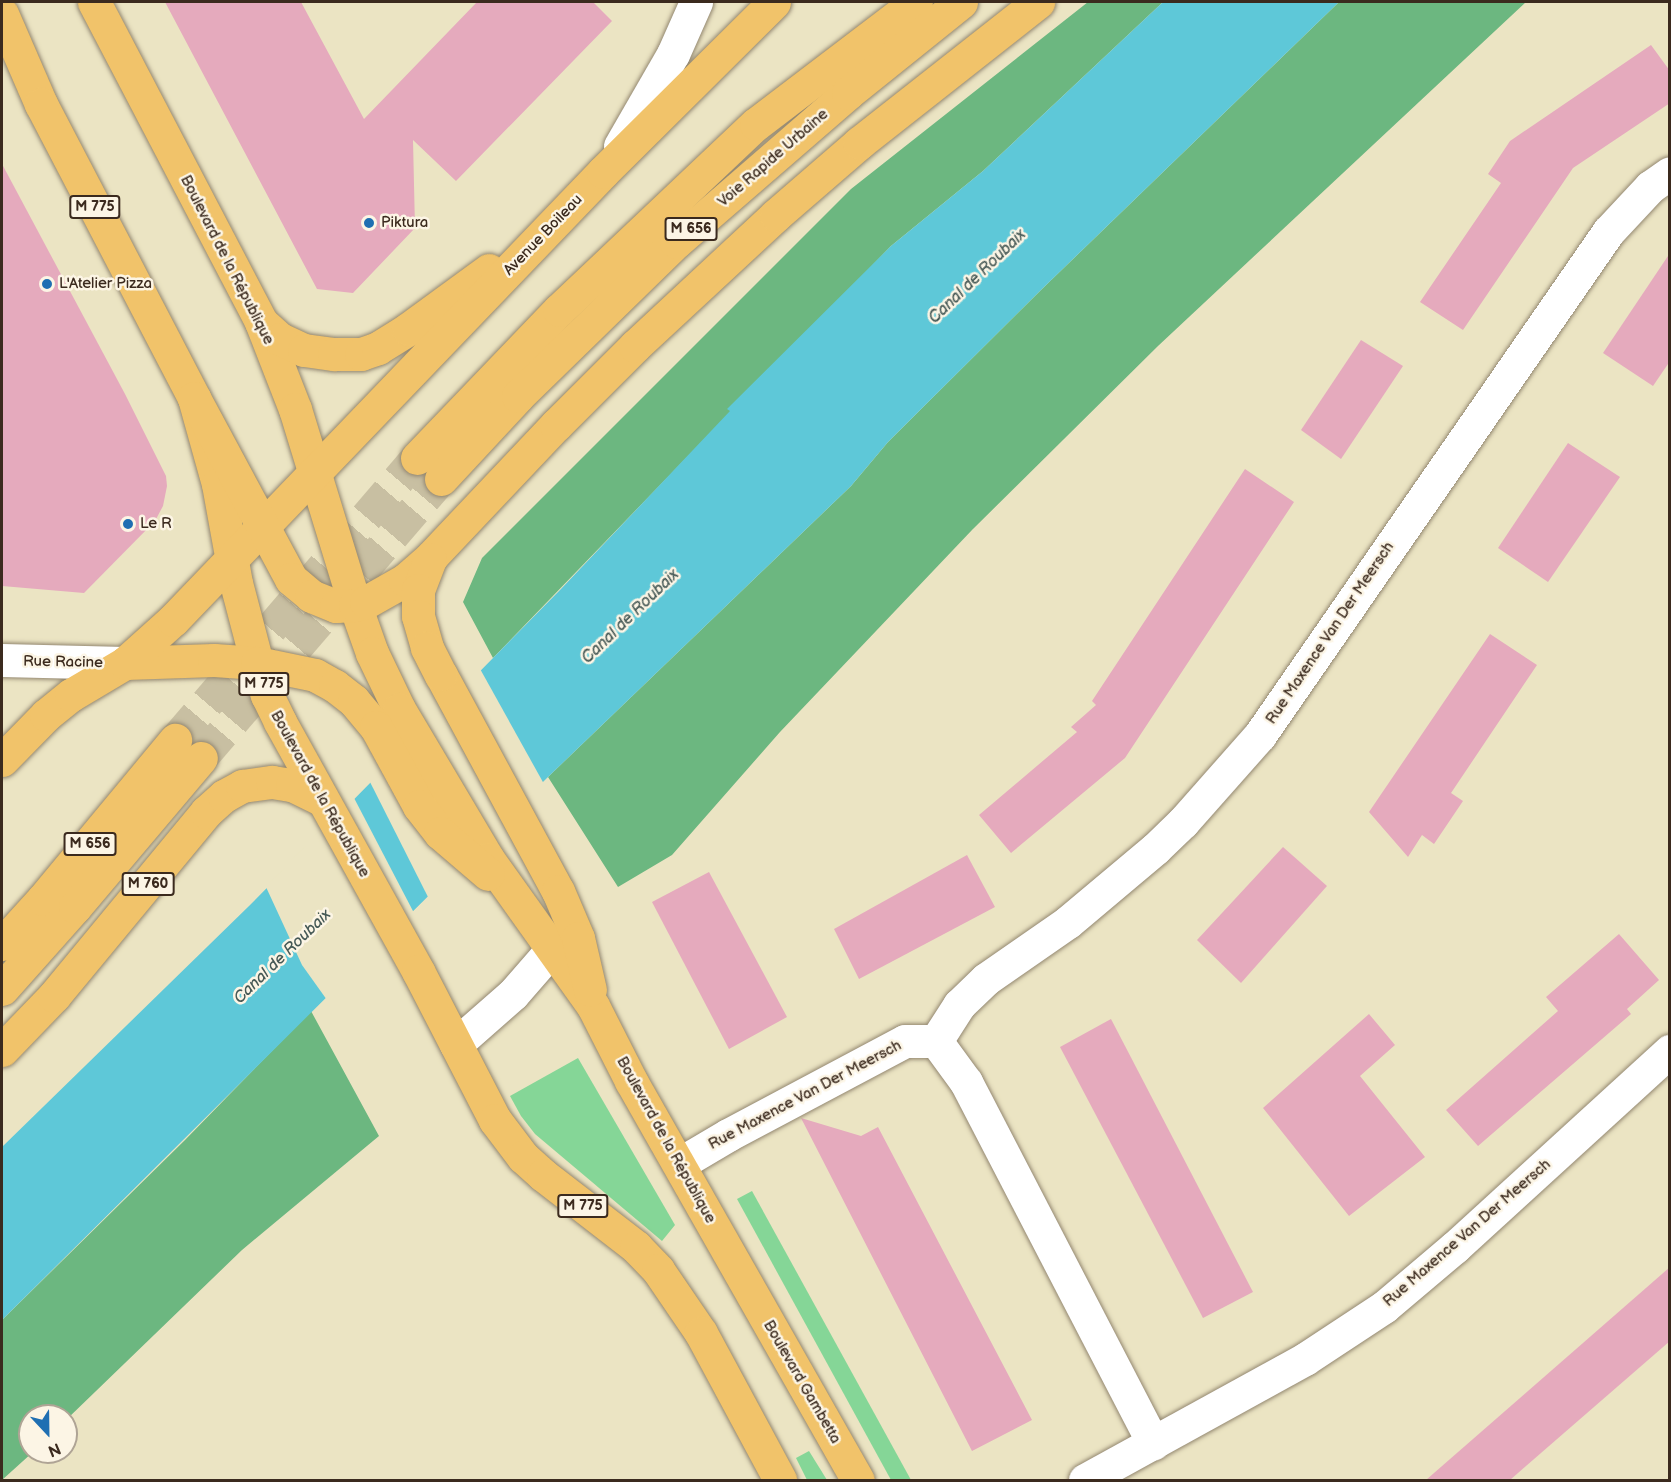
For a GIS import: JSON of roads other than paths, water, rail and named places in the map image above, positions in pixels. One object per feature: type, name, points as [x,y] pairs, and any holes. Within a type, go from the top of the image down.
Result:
[{"type":"main road","name":"Boulevard de la République","points":[[94,2],[261,322],[295,409],[372,653],[387,718],[419,806],[440,833],[515,895],[593,1006],[631,1081],[746,1284]]},
{"type":"main road","name":"Avenue Boileau","points":[[2,760],[62,701],[125,663],[173,620],[314,470],[564,212],[774,2]]},
{"type":"main road","name":"Voie Rapide Urbaine","points":[[916,2],[756,124],[559,310],[429,468],[518,396],[676,242],[848,93],[961,2]]},
{"type":"main road","points":[[194,398],[286,572],[311,596],[336,606],[355,605],[405,580],[431,557],[580,401],[776,215],[860,143],[1038,2]]},
{"type":"main road","name":"Boulevard de la République","points":[[2,14],[41,104],[194,398],[218,484],[231,557],[267,695],[418,971],[495,1120],[523,1157],[636,1247],[658,1270],[677,1294],[718,1364],[780,1480]]},
{"type":"main road","points":[[261,322],[280,339],[304,350],[334,354],[361,354],[378,348],[464,288],[564,212]]},
{"type":"main road","points":[[431,557],[418,590],[418,616],[427,648],[547,870],[578,938],[593,1006]]},
{"type":"main road","points":[[125,663],[214,660],[257,663],[315,675],[354,701],[387,718]]},
{"type":"main road","name":"M 656","points":[[2,944],[188,749],[54,932],[2,989]]},
{"type":"main road","name":"M 760","points":[[2,1050],[54,996],[215,803],[242,786],[272,782],[292,785],[323,800]]},
{"type":"main road","name":"Boulevard Gambetta","points":[[746,1284],[858,1480]]},
{"type":"street","points":[[603,172],[648,100],[673,54],[696,2]]},
{"type":"street","name":"Rue Maxence Van Der Meersch","points":[[679,1164],[728,1135],[905,1041],[936,1041],[959,1005],[986,979],[1068,922],[1184,822],[1260,735],[1608,232],[1633,204],[1670,173]]},
{"type":"street","name":"Rue Racine","points":[[2,660],[125,663]]},
{"type":"street","points":[[456,1044],[513,994],[553,948]]},
{"type":"street","points":[[936,1041],[966,1082],[1153,1443]]},
{"type":"street","name":"Rue Maxence Van Der Meersch","points":[[1084,1480],[1305,1359],[1384,1307],[1440,1260],[1670,1051]]},
{"type":"water","name":"Canal de Roubaix","points":[[1163,2],[1339,2],[1043,288],[888,442],[851,486],[548,777],[2,1320],[2,1147],[249,906],[561,589],[730,411],[727,409],[891,246],[983,171]]},
{"type":"tunnel","points":[[175,740],[417,458]]},
{"type":"tunnel","points":[[201,758],[441,479]]},
{"type":"place","name":"Piktura","points":[[369,223]]},
{"type":"place","name":"L'Atelier Pizza","points":[[47,284]]},
{"type":"place","name":"Le R","points":[[128,524]]}]
